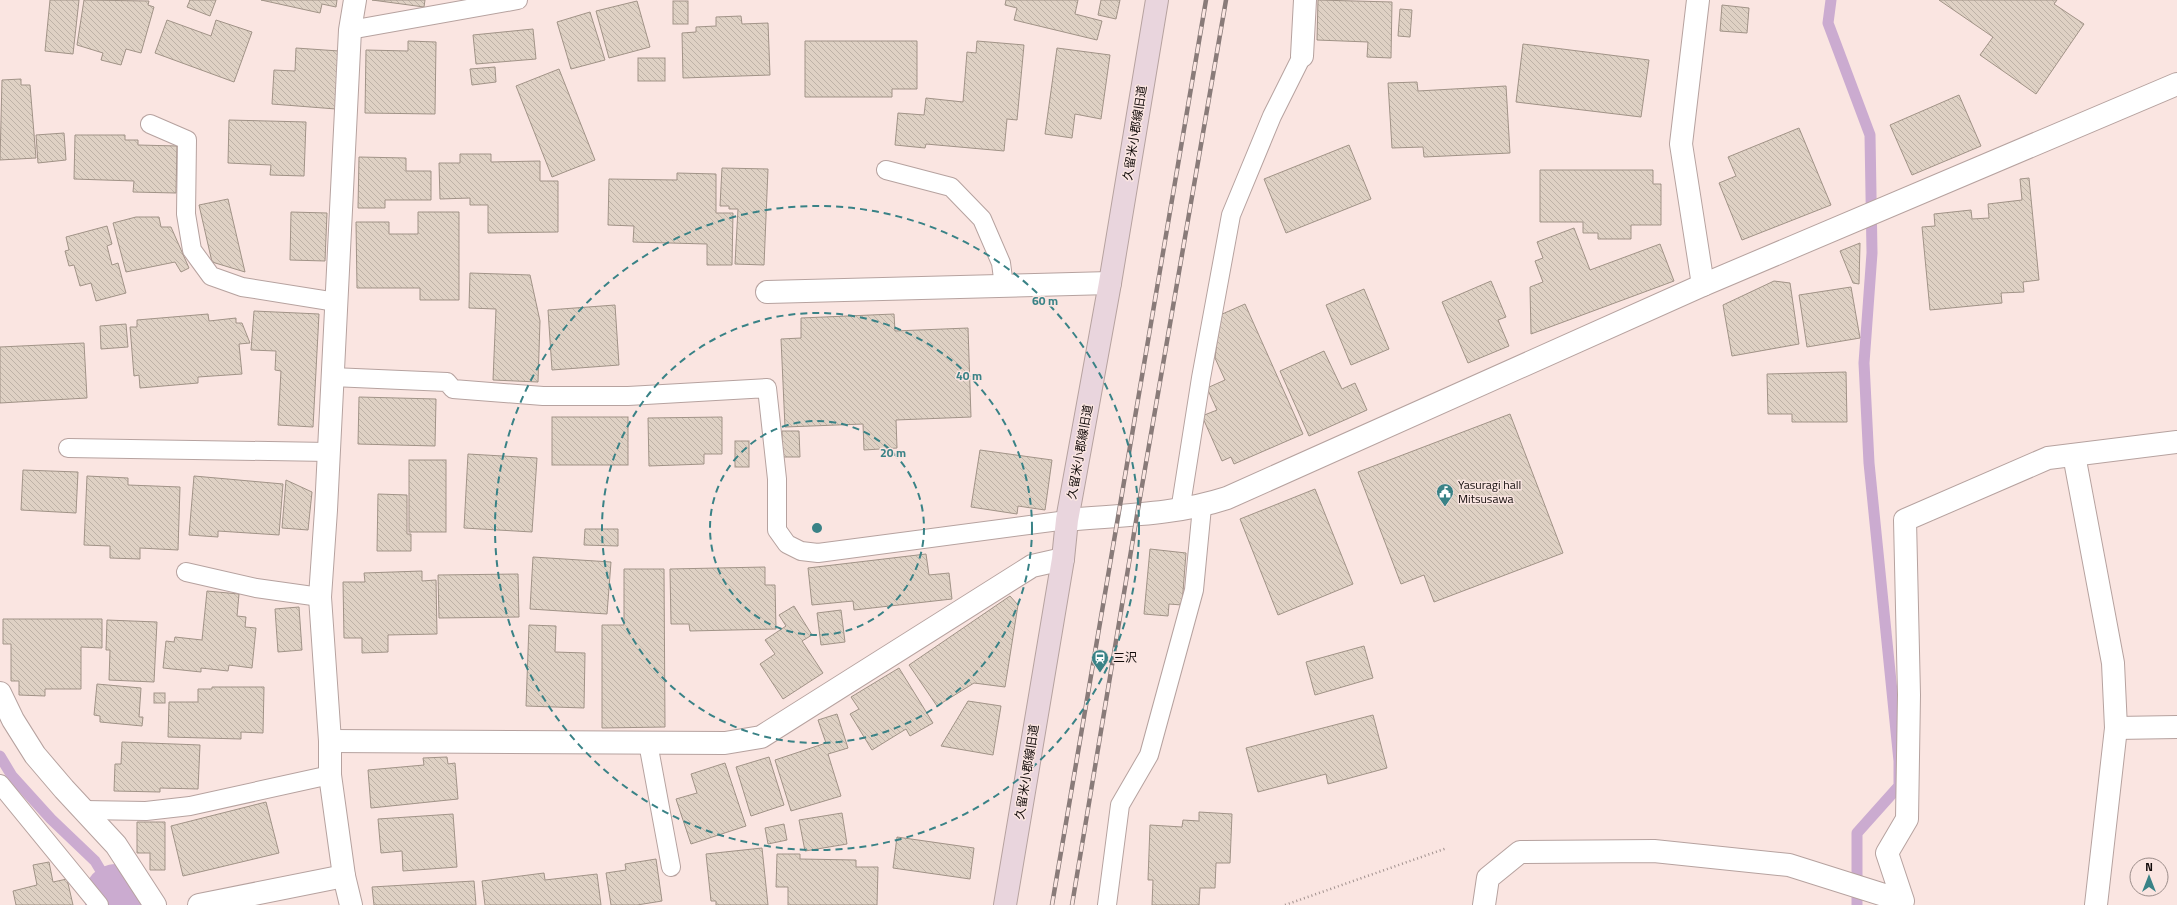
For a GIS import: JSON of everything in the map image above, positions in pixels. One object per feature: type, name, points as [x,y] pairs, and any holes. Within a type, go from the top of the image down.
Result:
[{"type":"street","points":[[351,905],[344,876],[330,775],[330,741],[320,597],[329,452],[350,30],[355,0]]},
{"type":"street","name":"久留米小郡線旧道","points":[[1005,905],[1063,559],[1067,520],[1110,283],[1157,0]]},
{"type":"street","points":[[1302,56],[1305,0]]},
{"type":"street","points":[[1698,0],[1681,144],[1703,285]]},
{"type":"street","points":[[1067,520],[1180,511],[1202,507],[1227,498],[1703,285],[2177,84]]},
{"type":"street","points":[[767,292],[1110,283]]},
{"type":"street","points":[[1906,904],[1887,853],[1907,818],[1909,695],[1905,520],[2048,458],[2177,442]]},
{"type":"street","points":[[2074,455],[2112,663],[2116,728],[2096,905]]},
{"type":"street","points":[[330,741],[725,743],[761,738],[1032,566],[1063,559]]},
{"type":"street","points":[[0,694],[12,720],[34,755],[116,845],[155,905]]},
{"type":"street","points":[[2116,728],[2177,727]]},
{"type":"street","points":[[1484,905],[1488,878],[1520,852],[1606,851],[1654,851],[1789,865],[1906,904]]},
{"type":"street","points":[[199,905],[344,876]]},
{"type":"lane","points":[[350,30],[518,0]]},
{"type":"lane","points":[[1180,511],[1201,378],[1231,215],[1272,116],[1302,56]]},
{"type":"lane","points":[[150,124],[187,140],[186,214],[192,250],[211,276],[242,287],[336,302]]},
{"type":"lane","points":[[886,170],[951,187],[982,219],[1001,263],[1004,286]]},
{"type":"lane","points":[[332,377],[447,382],[453,389],[543,396],[628,396],[767,388],[777,479],[777,530],[787,544],[801,552],[818,553],[1067,520]]},
{"type":"lane","points":[[68,448],[329,452]]},
{"type":"lane","points":[[1107,905],[1120,805],[1149,755],[1194,590],[1202,507]]},
{"type":"lane","points":[[186,572],[256,588],[320,597]]},
{"type":"lane","points":[[648,743],[671,867]]},
{"type":"lane","points":[[84,810],[146,811],[190,806],[330,775]]},
{"type":"lane","points":[[0,784],[99,905]]},
{"type":"path","points":[[1285,905],[1447,848]]},
{"type":"building","points":[[50,0],[79,0],[73,54],[45,51]]},
{"type":"building","points":[[84,0],[149,1],[148,5],[154,7],[141,53],[126,49],[121,65],[101,60],[103,53],[77,45]]},
{"type":"building","points":[[190,0],[216,0],[210,16],[187,7]]},
{"type":"building","points":[[261,0],[337,0],[336,7],[322,4],[320,13]]},
{"type":"building","points":[[372,0],[425,0],[424,7]]},
{"type":"building","points":[[1006,0],[1078,0],[1075,14],[1102,21],[1097,40],[1014,20],[1017,8],[1005,5]]},
{"type":"building","points":[[1101,0],[1120,0],[1116,19],[1098,15]]},
{"type":"building","points":[[1318,0],[1392,2],[1391,58],[1367,57],[1368,42],[1317,40]]},
{"type":"building","points":[[1939,0],[2057,0],[2054,4],[2084,24],[2036,94],[1980,55],[1993,37]]},
{"type":"building","points":[[637,1],[650,47],[609,58],[596,11]]},
{"type":"building","points":[[673,1],[688,1],[688,24],[673,24]]},
{"type":"building","points":[[1722,5],[1749,8],[1747,33],[1720,31]]},
{"type":"building","points":[[1400,9],[1412,10],[1410,37],[1398,36]]},
{"type":"building","points":[[590,12],[605,60],[571,69],[557,22]]},
{"type":"building","points":[[741,16],[742,24],[768,23],[770,75],[683,78],[682,33],[696,32],[696,27],[716,26],[716,17]]},
{"type":"building","points":[[167,20],[211,36],[216,20],[252,32],[234,82],[155,53]]},
{"type":"building","points":[[533,29],[536,59],[476,64],[473,35]]},
{"type":"building","points":[[408,41],[436,42],[435,114],[365,113],[366,50],[408,51]]},
{"type":"building","points":[[805,41],[917,41],[917,89],[892,89],[892,97],[805,97]]},
{"type":"building","points":[[977,41],[1024,45],[1017,120],[1007,119],[1004,151],[926,144],[925,148],[895,145],[898,113],[924,115],[926,98],[963,102],[967,52],[976,53]]},
{"type":"building","points":[[1523,44],[1649,60],[1641,117],[1516,102]]},
{"type":"building","points":[[296,48],[339,51],[336,109],[272,104],[274,70],[295,71]]},
{"type":"building","points":[[1057,48],[1110,55],[1101,119],[1075,114],[1072,138],[1045,134]]},
{"type":"building","points":[[638,58],[665,58],[665,81],[638,81]]},
{"type":"building","points":[[495,67],[496,82],[472,85],[470,69]]},
{"type":"building","points":[[559,69],[595,160],[552,177],[516,86]]},
{"type":"building","points":[[21,79],[21,85],[30,85],[36,158],[0,160],[2,80]]},
{"type":"building","points":[[1417,82],[1418,91],[1506,86],[1510,153],[1424,157],[1423,147],[1392,148],[1388,83]]},
{"type":"building","points":[[1959,95],[1981,146],[1912,175],[1890,125]]},
{"type":"building","points":[[229,120],[306,122],[304,176],[270,175],[271,165],[228,163]]},
{"type":"building","points":[[1799,128],[1831,205],[1742,240],[1719,183],[1736,176],[1728,157]]},
{"type":"building","points":[[64,133],[66,160],[38,163],[36,135]]},
{"type":"building","points":[[75,135],[125,135],[125,140],[138,140],[138,145],[177,146],[176,193],[133,192],[134,181],[74,179]]},
{"type":"building","points":[[1349,145],[1371,199],[1286,233],[1264,179]]},
{"type":"building","points":[[460,154],[491,154],[491,162],[540,161],[540,181],[558,181],[558,232],[488,233],[488,205],[470,205],[470,198],[440,199],[439,163],[460,163]]},
{"type":"building","points":[[359,157],[406,158],[406,171],[431,171],[431,200],[385,200],[385,208],[358,208]]},
{"type":"building","points":[[722,168],[768,169],[764,265],[735,264],[738,209],[729,209],[729,206],[720,206]]},
{"type":"building","points":[[1540,170],[1653,170],[1653,184],[1661,184],[1661,225],[1631,225],[1631,239],[1598,239],[1598,233],[1583,233],[1583,222],[1540,222]]},
{"type":"building","points":[[677,173],[716,174],[716,213],[733,213],[732,265],[707,265],[707,244],[633,242],[634,226],[608,225],[609,179],[677,180]]},
{"type":"building","points":[[2029,178],[2039,280],[2023,282],[2024,292],[2001,293],[2002,303],[1930,310],[1922,227],[1935,226],[1934,214],[1971,210],[1972,219],[1989,218],[1988,204],[2022,200],[2020,179]]},
{"type":"building","points":[[228,199],[245,272],[212,262],[199,205]]},
{"type":"building","points":[[291,212],[327,213],[325,261],[290,260]]},
{"type":"building","points":[[418,212],[459,212],[459,300],[420,300],[420,288],[357,288],[356,222],[389,222],[389,234],[418,234]]},
{"type":"building","points":[[136,217],[159,217],[161,227],[171,227],[189,268],[181,272],[175,262],[126,272],[113,223]]},
{"type":"building","points":[[107,226],[112,244],[107,246],[112,265],[118,263],[126,293],[96,301],[91,283],[80,286],[74,265],[69,266],[65,251],[69,250],[66,237]]},
{"type":"building","points":[[1574,228],[1590,270],[1660,244],[1674,281],[1531,334],[1530,287],[1543,282],[1535,261],[1543,258],[1537,242]]},
{"type":"building","points":[[1860,243],[1859,284],[1853,283],[1840,251]]},
{"type":"building","points":[[470,273],[530,275],[540,321],[538,382],[493,380],[496,309],[469,308]]},
{"type":"building","points":[[1491,281],[1506,317],[1498,320],[1509,346],[1468,363],[1442,302]]},
{"type":"building","points":[[1774,281],[1790,283],[1799,344],[1732,356],[1723,305]]},
{"type":"building","points":[[1851,287],[1860,338],[1807,347],[1799,295]]},
{"type":"building","points":[[1364,289],[1389,349],[1351,365],[1326,305]]},
{"type":"building","points":[[1245,304],[1303,434],[1234,464],[1231,457],[1222,461],[1202,416],[1217,410],[1207,388],[1225,380],[1215,358],[1220,315]]},
{"type":"building","points":[[615,305],[619,365],[552,370],[548,310]]},
{"type":"building","points":[[254,311],[319,314],[313,427],[278,425],[281,371],[275,370],[276,351],[251,350]]},
{"type":"building","points":[[208,314],[209,321],[236,318],[236,323],[242,323],[250,343],[239,344],[242,374],[198,377],[198,383],[140,388],[139,375],[134,376],[130,327],[137,327],[137,320]]},
{"type":"building","points":[[894,314],[895,331],[968,328],[971,417],[896,420],[897,448],[864,450],[863,424],[785,427],[781,339],[801,338],[801,318]]},
{"type":"building","points":[[126,324],[128,347],[101,349],[100,326]]},
{"type":"building","points":[[84,343],[87,398],[0,403],[0,347]]},
{"type":"building","points":[[1324,351],[1342,389],[1355,383],[1367,410],[1309,436],[1280,371]]},
{"type":"building","points":[[1846,372],[1847,422],[1792,422],[1792,414],[1768,414],[1767,374]]},
{"type":"building","points":[[359,397],[436,399],[435,446],[358,444]]},
{"type":"building","points":[[1510,414],[1563,553],[1434,602],[1424,575],[1401,584],[1358,472]]},
{"type":"building","points":[[552,417],[628,417],[628,465],[552,465]]},
{"type":"building","points":[[722,417],[722,454],[704,454],[704,464],[649,466],[648,418]]},
{"type":"building","points":[[782,431],[799,431],[800,457],[782,457]]},
{"type":"building","points":[[735,441],[749,441],[749,467],[735,467]]},
{"type":"building","points":[[980,450],[1052,460],[1045,510],[1018,506],[1017,514],[971,507]]},
{"type":"building","points":[[468,454],[537,458],[532,532],[464,528]]},
{"type":"building","points":[[409,460],[446,460],[446,532],[409,532]]},
{"type":"building","points":[[23,470],[78,472],[76,513],[21,510]]},
{"type":"building","points":[[87,476],[128,478],[128,485],[180,487],[178,550],[140,548],[140,559],[110,558],[110,546],[84,545]]},
{"type":"building","points":[[194,476],[283,484],[279,535],[218,531],[218,537],[189,535]]},
{"type":"building","points":[[286,480],[312,492],[308,530],[282,528]]},
{"type":"building","points":[[1315,489],[1353,584],[1278,615],[1240,519]]},
{"type":"building","points":[[378,494],[407,495],[407,534],[411,534],[411,551],[377,551]]},
{"type":"building","points":[[585,529],[618,529],[618,546],[584,545]]},
{"type":"building","points":[[1150,549],[1186,553],[1182,605],[1169,604],[1168,616],[1144,614]]},
{"type":"building","points":[[926,554],[929,575],[949,573],[952,599],[854,610],[853,601],[812,605],[808,568]]},
{"type":"building","points":[[533,557],[611,562],[607,614],[530,609]]},
{"type":"building","points":[[765,567],[765,585],[775,585],[776,629],[690,631],[689,624],[671,624],[670,569]]},
{"type":"building","points":[[624,569],[664,569],[665,727],[602,728],[602,625],[624,625]]},
{"type":"building","points":[[422,571],[422,581],[436,580],[437,634],[388,635],[388,652],[362,653],[362,638],[344,638],[343,582],[365,582],[364,573]]},
{"type":"building","points":[[518,574],[519,617],[439,618],[438,575]]},
{"type":"building","points":[[207,591],[239,594],[237,616],[246,617],[245,627],[256,628],[252,668],[229,665],[228,671],[201,668],[201,672],[163,668],[166,641],[174,642],[175,637],[202,640]]},
{"type":"building","points":[[1010,596],[1018,605],[1005,687],[974,683],[937,706],[909,665]]},
{"type":"building","points":[[794,606],[812,635],[802,641],[823,673],[783,699],[760,664],[775,654],[765,640],[786,626],[779,615]]},
{"type":"building","points":[[299,607],[302,650],[278,652],[275,609]]},
{"type":"building","points":[[841,610],[845,642],[821,645],[817,613]]},
{"type":"building","points":[[3,619],[102,619],[102,648],[81,647],[81,689],[45,689],[45,696],[19,695],[19,681],[11,681],[11,644],[3,644]]},
{"type":"building","points":[[107,620],[157,622],[154,682],[109,680],[110,650],[106,650]]},
{"type":"building","points":[[529,625],[556,626],[555,652],[585,653],[584,708],[526,706]]},
{"type":"building","points":[[1364,646],[1373,678],[1315,695],[1306,662]]},
{"type":"building","points":[[899,668],[933,723],[910,736],[906,729],[872,750],[850,714],[859,709],[851,697]]},
{"type":"building","points":[[97,684],[141,688],[139,717],[143,717],[142,726],[100,722],[100,716],[94,715]]},
{"type":"building","points":[[212,687],[264,687],[263,733],[241,732],[241,739],[168,737],[169,702],[198,702],[198,689],[212,689]]},
{"type":"building","points":[[154,693],[165,693],[165,703],[154,703]]},
{"type":"building","points":[[968,701],[1001,706],[993,755],[941,746]]},
{"type":"building","points":[[837,714],[848,748],[828,754],[841,796],[791,811],[775,760],[826,743],[818,720]]},
{"type":"building","points":[[1373,715],[1387,768],[1328,784],[1326,774],[1258,792],[1246,748]]},
{"type":"building","points":[[122,742],[200,745],[198,789],[160,788],[160,792],[114,791],[115,764],[121,764]]},
{"type":"building","points":[[447,757],[448,764],[455,763],[458,799],[371,808],[368,770],[424,765],[423,758]]},
{"type":"building","points":[[769,757],[784,805],[751,816],[736,767]]},
{"type":"building","points":[[725,763],[746,826],[691,844],[676,799],[697,793],[691,774]]},
{"type":"building","points":[[266,802],[279,853],[183,876],[171,826]]},
{"type":"building","points":[[1199,812],[1232,814],[1230,863],[1216,863],[1215,888],[1200,888],[1199,905],[1152,905],[1153,880],[1148,880],[1150,825],[1182,827],[1183,820],[1199,821]]},
{"type":"building","points":[[842,813],[847,844],[805,851],[799,820]]},
{"type":"building","points":[[453,814],[457,867],[403,871],[402,851],[381,853],[378,819]]},
{"type":"building","points":[[137,822],[165,822],[165,870],[150,870],[150,853],[137,853]]},
{"type":"building","points":[[784,824],[787,840],[768,844],[765,828]]},
{"type":"building","points":[[897,837],[974,848],[970,879],[893,868]]},
{"type":"building","points":[[762,848],[768,905],[716,905],[716,901],[711,901],[706,854]]},
{"type":"building","points":[[777,854],[800,854],[800,859],[856,860],[856,867],[878,867],[877,905],[788,905],[788,887],[776,887]]},
{"type":"building","points":[[656,859],[662,901],[637,905],[611,905],[606,873],[626,870],[625,864]]},
{"type":"building","points":[[49,862],[53,882],[67,879],[73,905],[16,905],[13,891],[37,885],[33,865]]},
{"type":"building","points":[[544,873],[545,880],[597,874],[601,905],[485,905],[482,881]]},
{"type":"building","points":[[474,881],[476,905],[374,905],[372,887]]},
{"type":"waterway","points":[[1831,0],[1828,23],[1870,135],[1872,253],[1864,363],[1869,463],[1899,761],[1899,786],[1857,833],[1857,905]]},
{"type":"waterway","points":[[0,756],[12,776],[51,819],[95,861],[116,896]]},
{"type":"waterway","points":[[116,896],[118,905]]},
{"type":"railway","points":[[1052,905],[1206,0]]},
{"type":"railway","points":[[1072,905],[1137,515],[1226,0]]},
{"type":"place","name":"Yasuragi hall Mitsusawa","points":[[1445,507]]},
{"type":"place","name":"三沢","points":[[1100,673]]}]
